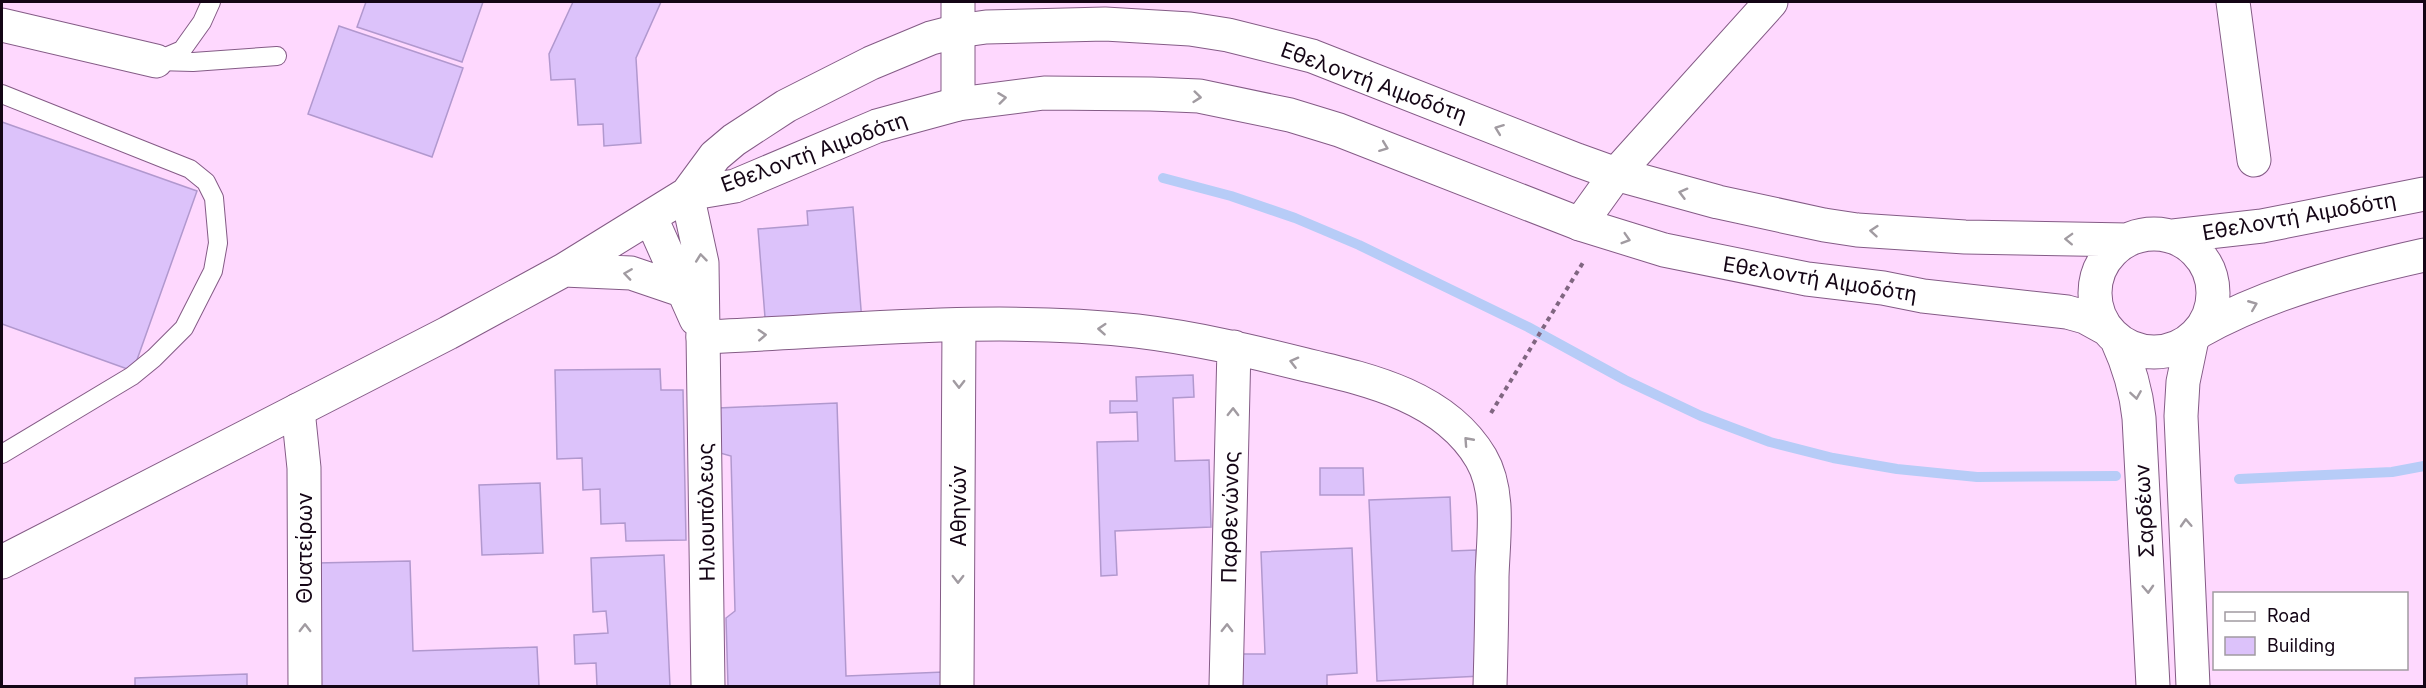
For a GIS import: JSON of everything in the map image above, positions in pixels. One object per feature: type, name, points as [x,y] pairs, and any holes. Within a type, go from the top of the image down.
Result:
[{"type":"main road","points":[[1591,228],[1616,174],[1771,2]]},
{"type":"main road","points":[[2233,2],[2254,160]]},
{"type":"main road","points":[[958,16],[958,104]]},
{"type":"main road","name":"Εθελοντή Αιμοδότη","points":[[687,194],[715,156],[734,140],[786,106],[871,63],[931,38],[958,16],[986,27],[1153,26],[1190,29],[1266,43],[1312,56],[1616,174],[1718,202],[1857,230],[1965,237],[2128,240]]},
{"type":"main road","points":[[2,26],[156,61]]},
{"type":"main road","name":"Εθελοντή Αιμοδότη","points":[[687,194],[735,186],[877,126],[958,104],[1044,93],[1199,96],[1290,115],[1340,130],[1591,228],[1664,250],[1736,266],[1923,296],[2067,312],[2111,334]]},
{"type":"main road","points":[[2,562],[564,270],[687,194]]},
{"type":"main road","name":"Ηλιουπόλεως","points":[[687,194],[702,263],[708,687]]},
{"type":"main road","name":"Εθελοντή Αιμοδότη","points":[[2173,236],[2262,226],[2424,194]]},
{"type":"main road","name":"Ηλιουπόλεως","points":[[651,218],[703,337]]},
{"type":"main road","points":[[2196,335],[2211,311],[2214,288],[2207,266],[2193,248],[2173,236],[2150,233],[2128,240],[2111,252],[2100,269],[2095,289],[2097,309],[2111,334],[2135,350],[2154,353],[2174,349],[2226,316],[2277,295],[2379,265],[2424,255]]},
{"type":"main road","points":[[564,270],[631,273],[684,291]]},
{"type":"main road","points":[[703,337],[959,325],[1068,326],[1137,331],[1234,347],[1356,377],[1402,393],[1428,405],[1452,424],[1472,444],[1488,473],[1492,493],[1490,687]]},
{"type":"main road","name":"Αθηνών","points":[[957,687],[959,325]]},
{"type":"main road","name":"Σαρδέων","points":[[2111,334],[2129,366],[2136,391],[2153,687]]},
{"type":"main road","name":"Σαρδέων","points":[[2193,687],[2181,416],[2183,382],[2196,335]]},
{"type":"main road","name":"Παρθενώνος","points":[[1226,687],[1234,347]]},
{"type":"main road","name":"Θυατείρων","points":[[298,410],[304,468],[305,687]]},
{"type":"lane","points":[[156,61],[182,50],[202,22],[211,2]]},
{"type":"lane","points":[[156,61],[193,62],[277,56]]},
{"type":"lane","points":[[2,94],[190,169],[206,182],[214,198],[218,243],[213,271],[184,328],[154,358],[132,376],[2,454]]},
{"type":"path","points":[[1472,444],[1591,228]]},
{"type":"building","points":[[366,2],[483,2],[462,62],[357,27]]},
{"type":"building","points":[[573,2],[661,2],[636,58],[641,143],[604,146],[603,124],[578,125],[575,79],[551,80],[549,54]]},
{"type":"building","points":[[339,26],[463,68],[432,157],[308,114]]},
{"type":"building","points":[[2,122],[197,191],[133,371],[2,324]]},
{"type":"building","points":[[853,207],[862,322],[766,330],[758,229],[808,225],[807,211]]},
{"type":"building","points":[[660,369],[661,390],[683,390],[686,540],[626,541],[625,523],[601,524],[600,489],[583,490],[582,458],[557,459],[555,370]]},
{"type":"building","points":[[1193,375],[1194,397],[1173,398],[1175,461],[1209,460],[1211,527],[1115,531],[1117,575],[1101,576],[1097,442],[1138,441],[1137,412],[1110,413],[1110,401],[1137,401],[1136,377]]},
{"type":"building","points":[[837,403],[846,676],[944,672],[944,686],[728,686],[726,618],[735,611],[731,456],[720,453],[718,408]]},
{"type":"building","points":[[1320,468],[1363,468],[1364,495],[1320,495]]},
{"type":"building","points":[[540,483],[543,553],[482,555],[479,485]]},
{"type":"building","points":[[1450,497],[1452,551],[1476,550],[1482,676],[1377,681],[1369,500]]},
{"type":"building","points":[[1352,548],[1357,673],[1327,675],[1327,686],[1240,686],[1239,654],[1265,654],[1261,552]]},
{"type":"building","points":[[664,555],[670,686],[597,686],[596,663],[575,664],[574,635],[608,633],[606,611],[593,612],[591,558]]},
{"type":"building","points":[[410,561],[413,651],[537,647],[539,686],[320,686],[317,563]]},
{"type":"building","points":[[247,674],[247,686],[135,686],[135,678]]},
{"type":"waterway","points":[[1163,178],[1231,196],[1295,218],[1359,245],[1528,327],[1625,380],[1701,416],[1770,442],[1833,458],[1897,469],[1977,477],[2116,476]]},
{"type":"waterway","points":[[2239,479],[2392,472],[2424,466]]}]
